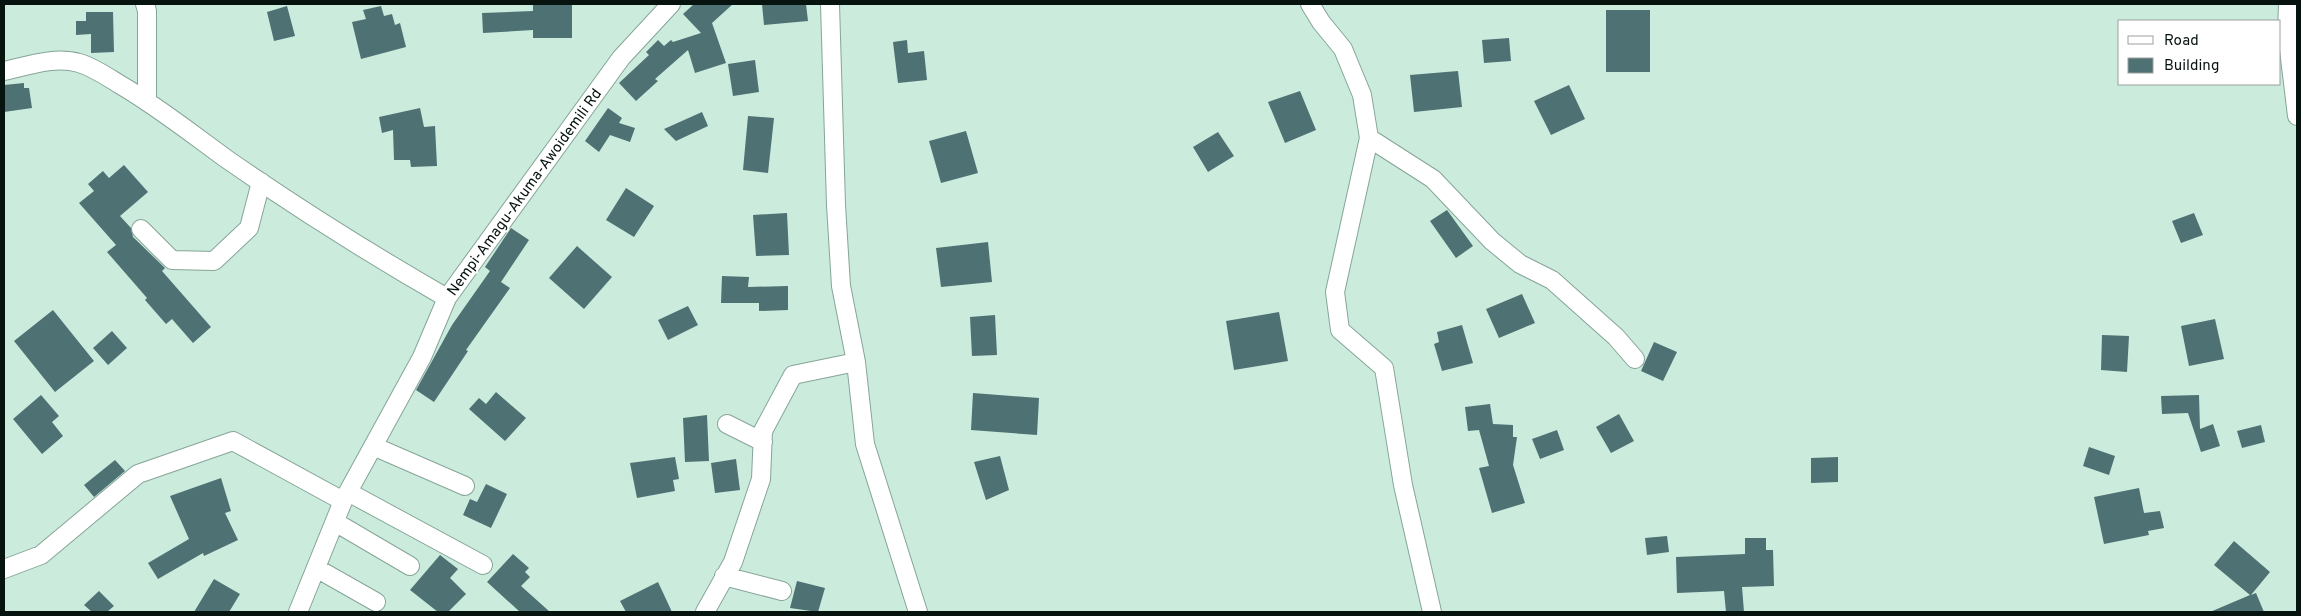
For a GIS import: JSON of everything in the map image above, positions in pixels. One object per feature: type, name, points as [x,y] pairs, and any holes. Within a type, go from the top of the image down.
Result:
[{"type":"street","points":[[145,4],[147,11],[147,100]]},
{"type":"street","name":"Nempi-Amagu-Akuma-Awoidemili Rd","points":[[298,612],[346,497],[422,357],[447,298],[621,58],[671,4]]},
{"type":"street","points":[[830,4],[836,205],[841,286],[856,362],[865,444],[918,612]]},
{"type":"street","points":[[1310,4],[1343,49],[1362,95],[1369,138],[1335,292],[1340,330],[1384,368],[1403,485],[1432,612]]},
{"type":"street","points":[[2288,4],[2287,33],[2297,116]]},
{"type":"street","points":[[4,71],[58,60],[76,62],[90,67],[147,100],[261,182],[378,259],[447,298]]},
{"type":"street","points":[[1369,138],[1433,179],[1492,241],[1520,264],[1552,280],[1616,338],[1635,359]]},
{"type":"street","points":[[141,229],[172,260],[214,261],[249,228],[261,182]]},
{"type":"street","points":[[705,612],[733,562],[761,479],[764,431],[794,375],[856,362]]},
{"type":"street","points":[[727,424],[763,442]]},
{"type":"street","points":[[4,568],[41,555],[138,474],[233,441],[483,565]]},
{"type":"street","points":[[373,446],[465,486]]},
{"type":"street","points":[[335,522],[410,566]]},
{"type":"street","points":[[316,568],[376,602]]},
{"type":"street","points":[[724,576],[782,591]]},
{"type":"building","points":[[533,4],[572,4],[572,38],[533,38],[533,30],[483,33],[482,13],[533,11]]},
{"type":"building","points":[[694,4],[733,4],[712,23],[726,63],[695,73],[688,50],[655,79],[658,81],[636,101],[619,83],[649,55],[646,52],[658,40],[664,46],[671,40],[673,42],[701,33],[683,14]]},
{"type":"building","points":[[762,4],[806,4],[808,21],[764,25]]},
{"type":"building","points":[[287,6],[295,36],[274,41],[267,12]]},
{"type":"building","points":[[381,6],[384,16],[392,14],[395,25],[400,23],[406,47],[361,59],[352,22],[366,19],[363,10]]},
{"type":"building","points":[[1606,10],[1650,10],[1650,72],[1606,72]]},
{"type":"building","points":[[86,12],[113,12],[114,52],[91,53],[91,34],[76,35],[76,21],[86,21]]},
{"type":"building","points":[[1509,38],[1511,61],[1484,63],[1482,40]]},
{"type":"building","points":[[907,40],[908,53],[924,51],[927,80],[898,83],[893,42]]},
{"type":"building","points":[[755,60],[759,92],[733,96],[728,64]]},
{"type":"building","points":[[1458,71],[1462,107],[1414,112],[1410,75]]},
{"type":"building","points":[[24,83],[24,88],[29,88],[32,108],[4,112],[4,85]]},
{"type":"building","points":[[1569,85],[1585,119],[1551,135],[1534,101]]},
{"type":"building","points":[[1300,91],[1316,130],[1285,143],[1268,102]]},
{"type":"building","points":[[420,108],[424,127],[435,126],[437,166],[411,167],[410,160],[394,160],[393,130],[382,133],[379,117]]},
{"type":"building","points":[[608,108],[622,118],[619,123],[635,128],[630,142],[610,135],[599,152],[585,141]]},
{"type":"building","points":[[702,112],[708,126],[676,141],[664,129]]},
{"type":"building","points":[[748,116],[774,118],[768,173],[743,170]]},
{"type":"building","points":[[966,131],[978,173],[941,183],[929,141]]},
{"type":"building","points":[[1218,132],[1234,156],[1208,172],[1193,147]]},
{"type":"building","points":[[124,165],[148,192],[120,216],[131,228],[133,237],[165,268],[162,271],[211,327],[193,343],[172,319],[166,324],[145,300],[147,298],[107,252],[116,245],[79,203],[94,191],[88,184],[103,171],[109,178]]},
{"type":"building","points":[[626,188],[654,206],[634,237],[606,220]]},
{"type":"building","points":[[1447,210],[1473,246],[1456,258],[1430,221]]},
{"type":"building","points":[[787,213],[789,255],[756,256],[753,215]]},
{"type":"building","points":[[2194,213],[2203,235],[2181,243],[2172,221]]},
{"type":"building","points":[[511,228],[529,240],[501,282],[510,288],[466,350],[468,351],[434,402],[416,390],[452,325],[490,271],[485,267]]},
{"type":"building","points":[[988,242],[992,282],[941,287],[936,248]]},
{"type":"building","points":[[577,246],[612,277],[584,309],[549,278]]},
{"type":"building","points":[[722,276],[749,277],[748,287],[788,286],[788,310],[759,311],[759,303],[721,303]]},
{"type":"building","points":[[1522,294],[1535,323],[1499,338],[1486,309]]},
{"type":"building","points":[[688,306],[698,325],[668,340],[658,320]]},
{"type":"building","points":[[53,310],[94,361],[55,392],[14,341]]},
{"type":"building","points":[[1279,312],[1288,361],[1234,370],[1226,321]]},
{"type":"building","points":[[995,315],[997,355],[972,356],[970,317]]},
{"type":"building","points":[[2215,319],[2224,359],[2189,366],[2181,326]]},
{"type":"building","points":[[1462,325],[1473,363],[1442,371],[1434,344],[1439,342],[1437,332]]},
{"type":"building","points":[[112,331],[127,348],[108,365],[93,348]]},
{"type":"building","points":[[2102,335],[2129,336],[2127,372],[2101,370]]},
{"type":"building","points":[[1654,342],[1677,352],[1663,381],[1641,371]]},
{"type":"building","points":[[496,392],[526,418],[505,441],[469,409],[479,398],[486,404]]},
{"type":"building","points":[[973,393],[1039,398],[1037,435],[971,430]]},
{"type":"building","points":[[41,395],[59,416],[52,422],[63,436],[42,454],[13,419]]},
{"type":"building","points":[[2199,395],[2200,429],[2213,424],[2220,446],[2201,452],[2188,413],[2162,414],[2161,396]]},
{"type":"building","points":[[1490,404],[1493,424],[1513,425],[1513,437],[1517,437],[1513,465],[1525,503],[1492,513],[1479,468],[1489,466],[1479,430],[1468,431],[1465,407]]},
{"type":"building","points":[[1619,414],[1634,441],[1611,453],[1596,427]]},
{"type":"building","points":[[707,415],[709,461],[685,462],[683,418]]},
{"type":"building","points":[[2261,425],[2265,442],[2242,448],[2237,431]]},
{"type":"building","points":[[1557,430],[1564,450],[1540,459],[1532,439]]},
{"type":"building","points":[[2089,447],[2115,456],[2109,475],[2083,466]]},
{"type":"building","points":[[1000,456],[1009,490],[986,500],[974,462]]},
{"type":"building","points":[[675,457],[679,479],[673,480],[675,491],[637,498],[630,463]]},
{"type":"building","points":[[1838,457],[1838,482],[1811,483],[1811,458]]},
{"type":"building","points":[[736,459],[740,490],[715,493],[711,463]]},
{"type":"building","points":[[115,460],[125,471],[94,497],[84,485]]},
{"type":"building","points":[[221,478],[231,511],[225,513],[238,540],[204,556],[203,553],[158,579],[148,563],[189,539],[170,496]]},
{"type":"building","points":[[486,484],[507,494],[491,528],[463,515],[470,499],[477,502]]},
{"type":"building","points":[[2139,488],[2144,513],[2160,511],[2164,528],[2148,531],[2149,535],[2104,544],[2094,497]]},
{"type":"building","points":[[1667,536],[1669,552],[1647,555],[1645,538]]},
{"type":"building","points":[[1745,538],[1766,538],[1766,550],[1773,550],[1774,586],[1742,587],[1744,612],[1726,612],[1724,591],[1677,593],[1676,557],[1745,554]]},
{"type":"building","points":[[2234,541],[2270,572],[2251,595],[2256,593],[2264,612],[2210,612],[2250,595],[2214,565]]},
{"type":"building","points":[[513,554],[529,568],[525,572],[530,577],[521,586],[550,612],[520,612],[487,582]]},
{"type":"building","points":[[440,555],[458,569],[450,578],[466,594],[448,612],[438,612],[410,590]]},
{"type":"building","points":[[214,579],[240,594],[229,612],[194,612]]},
{"type":"building","points":[[797,581],[825,588],[818,612],[790,608]]},
{"type":"building","points":[[658,582],[672,612],[626,612],[620,601]]},
{"type":"building","points":[[99,591],[114,606],[107,612],[92,612],[84,605]]}]
